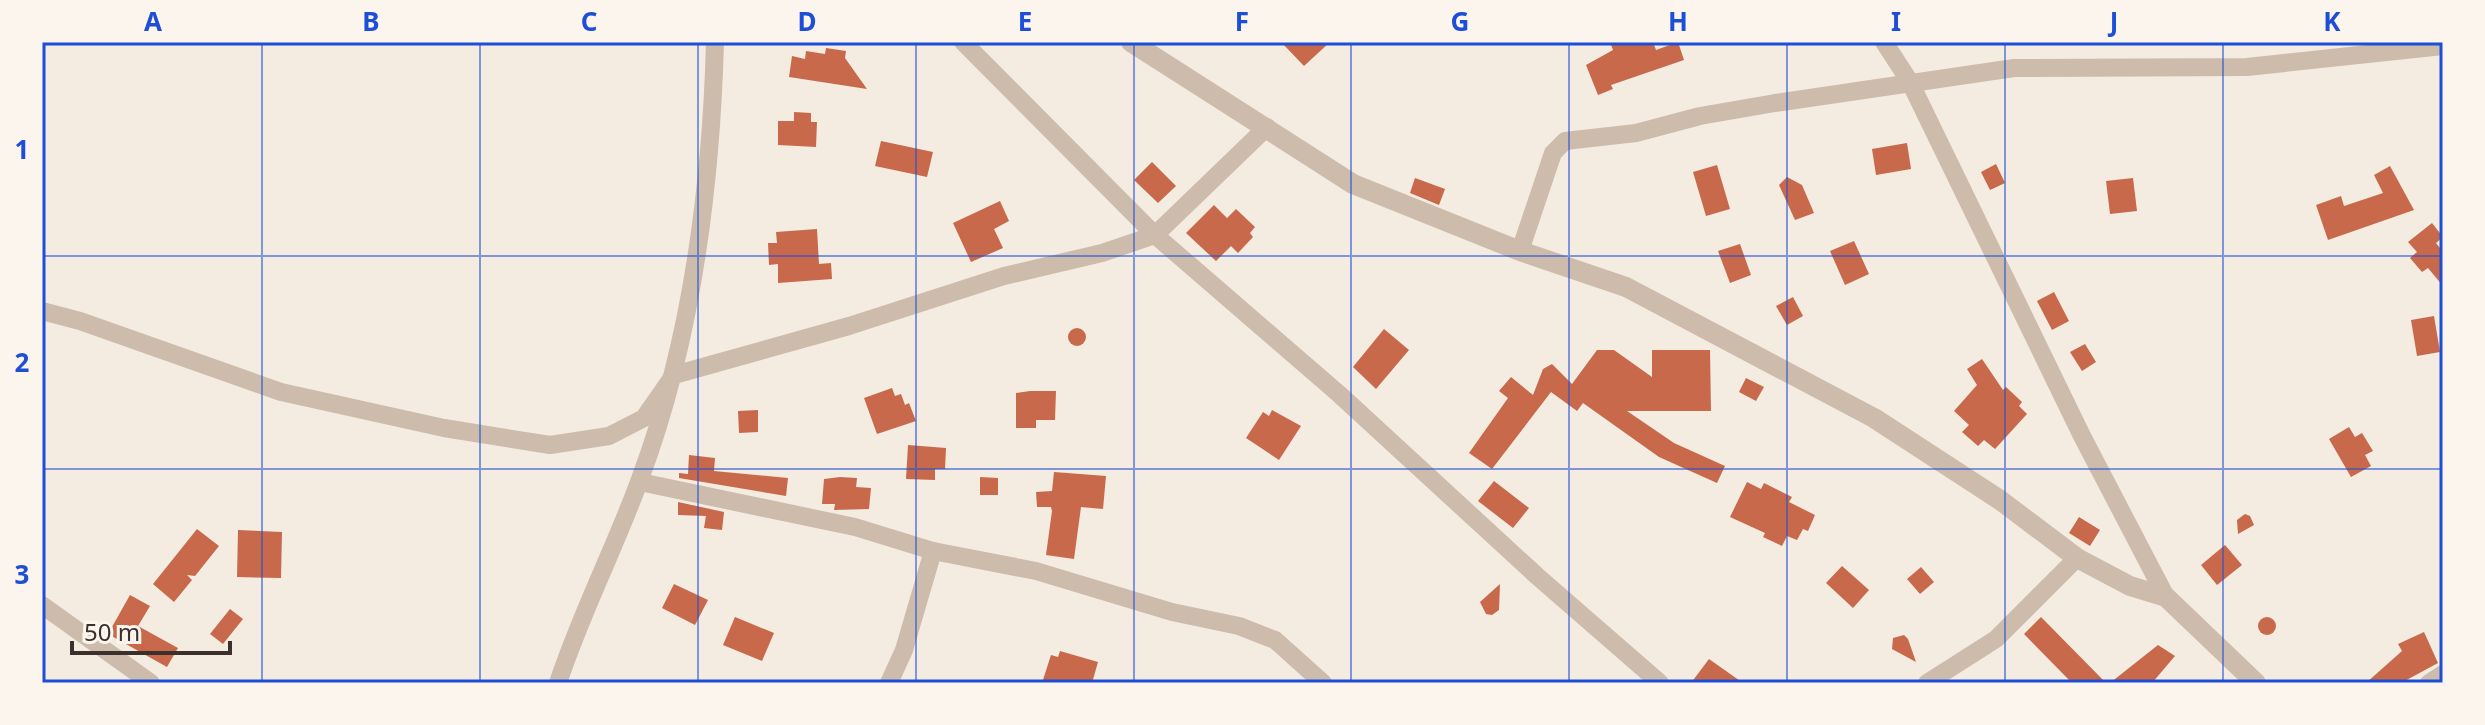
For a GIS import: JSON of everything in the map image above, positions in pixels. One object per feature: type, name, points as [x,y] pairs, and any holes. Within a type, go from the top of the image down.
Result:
[{"type":"street","points":[[558,683],[578,623],[640,482],[686,327],[702,201],[715,42]]},
{"type":"street","points":[[963,42],[1155,235],[1238,310],[1339,394],[1537,576],[1660,683]]},
{"type":"street","points":[[1131,42],[1353,184],[1520,251],[1626,287],[1874,418],[2000,500],[2077,558],[2130,586],[2166,597]]},
{"type":"street","points":[[1884,42],[1910,82],[2075,422],[2166,597],[2256,683]]},
{"type":"street","points":[[1520,251],[1553,153],[1565,141],[1636,133],[1700,116],[2014,68],[2247,67],[2443,46]]},
{"type":"street","points":[[42,311],[80,321],[281,392],[444,428],[550,445],[609,436],[644,418],[674,375],[849,326],[1004,276],[1102,253],[1155,235],[1267,127]]},
{"type":"street","points":[[640,482],[855,527],[933,551],[1036,571],[1172,612],[1239,626],[1275,640],[1323,683]]},
{"type":"street","points":[[889,683],[904,650],[933,551]]},
{"type":"street","points":[[1927,683],[1996,639],[2077,558]]},
{"type":"street","points":[[42,605],[151,683]]},
{"type":"street","points":[[2429,683],[2443,674]]},
{"type":"building","points":[[1281,42],[1330,42],[1304,66]]},
{"type":"building","points":[[1610,42],[1653,42],[1656,50],[1678,42],[1684,60],[1611,85],[1613,89],[1598,95],[1586,65],[1613,50]]},
{"type":"building","points":[[826,48],[846,51],[845,58],[867,89],[789,77],[792,56],[805,59],[806,51],[825,54]]},
{"type":"building","points":[[794,112],[811,113],[811,122],[817,122],[816,147],[778,145],[778,121],[794,121]]},
{"type":"building","points":[[881,141],[933,152],[927,177],[875,166]]},
{"type":"building","points":[[1907,143],[1911,169],[1876,175],[1872,149]]},
{"type":"building","points":[[1152,162],[1176,186],[1158,203],[1134,180]]},
{"type":"building","points":[[1996,164],[2005,183],[1990,190],[1981,172]]},
{"type":"building","points":[[1717,165],[1730,209],[1706,216],[1693,172]]},
{"type":"building","points":[[2390,166],[2414,210],[2328,240],[2316,205],[2341,196],[2344,206],[2383,193],[2374,175]]},
{"type":"building","points":[[1787,177],[1802,185],[1814,213],[1795,220],[1779,185]]},
{"type":"building","points":[[1415,178],[1445,189],[1439,205],[1410,193]]},
{"type":"building","points":[[2133,178],[2137,211],[2110,214],[2106,181]]},
{"type":"building","points":[[1000,201],[1009,221],[994,229],[1003,248],[971,262],[953,223]]},
{"type":"building","points":[[1214,205],[1227,218],[1236,209],[1255,227],[1250,233],[1253,237],[1238,253],[1231,246],[1216,261],[1186,233]]},
{"type":"building","points":[[2432,223],[2443,237],[2436,243],[2443,252],[2443,286],[2428,268],[2422,272],[2410,258],[2417,252],[2408,242]]},
{"type":"building","points":[[817,229],[819,264],[831,263],[832,279],[778,283],[778,264],[769,265],[768,243],[777,243],[776,232]]},
{"type":"building","points":[[1854,241],[1869,274],[1845,285],[1830,251]]},
{"type":"building","points":[[1740,244],[1751,275],[1730,283],[1718,251]]},
{"type":"building","points":[[2054,292],[2069,321],[2052,330],[2037,301]]},
{"type":"building","points":[[1793,297],[1803,316],[1787,325],[1776,306]]},
{"type":"building","points":[[2434,316],[2440,352],[2417,356],[2411,320]]},
{"type":"building","points":[[1077,328],[1086,337],[1077,346],[1068,337]]},
{"type":"building","points":[[1384,329],[1409,350],[1376,389],[1353,367]]},
{"type":"building","points":[[2085,344],[2096,362],[2082,371],[2070,352]]},
{"type":"building","points":[[1597,350],[1614,350],[1652,377],[1652,350],[1710,350],[1711,411],[1627,411],[1674,443],[1725,466],[1717,483],[1659,457],[1583,403],[1577,411],[1551,392],[1492,469],[1469,453],[1508,398],[1499,391],[1511,377],[1533,395],[1543,369],[1552,364],[1572,384]]},
{"type":"building","points":[[1982,359],[2003,390],[2006,387],[2022,402],[2019,406],[2027,414],[1995,449],[1984,440],[1978,446],[1962,432],[1969,425],[1954,411],[1977,385],[1967,369]]},
{"type":"building","points":[[1746,378],[1764,387],[1756,401],[1739,392]]},
{"type":"building","points":[[892,388],[895,396],[901,394],[905,405],[909,403],[916,421],[877,434],[864,398]]},
{"type":"building","points":[[1056,391],[1055,420],[1036,420],[1036,428],[1016,428],[1016,393]]},
{"type":"building","points":[[758,410],[758,432],[739,433],[738,411]]},
{"type":"building","points":[[1272,410],[1301,426],[1279,460],[1246,438],[1263,412],[1269,416]]},
{"type":"building","points":[[2349,427],[2355,437],[2362,433],[2373,451],[2365,455],[2371,466],[2351,477],[2329,439]]},
{"type":"building","points":[[908,445],[946,448],[945,469],[935,469],[935,480],[906,479]]},
{"type":"building","points":[[689,455],[715,458],[714,471],[788,478],[786,496],[679,478],[679,473],[688,474]]},
{"type":"building","points":[[1054,472],[1106,476],[1103,509],[1081,507],[1074,559],[1046,555],[1052,511],[1051,507],[1037,507],[1036,492],[1052,491]]},
{"type":"building","points":[[980,477],[998,478],[998,495],[980,495]]},
{"type":"building","points":[[857,478],[856,487],[871,488],[869,509],[834,510],[835,504],[822,504],[824,479]]},
{"type":"building","points":[[1494,481],[1529,508],[1513,528],[1478,501]]},
{"type":"building","points":[[1747,482],[1761,489],[1764,483],[1792,497],[1789,502],[1815,515],[1808,531],[1803,529],[1797,540],[1787,536],[1782,546],[1763,537],[1765,533],[1730,517]]},
{"type":"building","points":[[678,502],[724,512],[722,530],[704,528],[706,516],[678,515]]},
{"type":"building","points":[[2245,514],[2250,516],[2254,525],[2238,534],[2237,520]]},
{"type":"building","points":[[2079,517],[2100,530],[2090,546],[2069,533]]},
{"type":"building","points":[[197,529],[219,546],[195,576],[187,575],[192,580],[174,602],[153,584]]},
{"type":"building","points":[[238,530],[282,532],[281,578],[237,577]]},
{"type":"building","points":[[2225,545],[2242,565],[2217,585],[2201,565]]},
{"type":"building","points":[[1842,566],[1869,590],[1853,608],[1826,583]]},
{"type":"building","points":[[1921,567],[1934,582],[1920,594],[1907,579]]},
{"type":"building","points":[[674,584],[708,600],[695,625],[662,608]]},
{"type":"building","points":[[1500,584],[1499,610],[1492,615],[1486,614],[1480,602]]},
{"type":"building","points":[[130,595],[150,606],[138,626],[178,648],[167,667],[108,634]]},
{"type":"building","points":[[230,609],[243,619],[223,644],[210,634]]},
{"type":"building","points":[[735,617],[774,633],[762,661],[723,645]]},
{"type":"building","points":[[2041,617],[2106,683],[2072,683],[2024,634]]},
{"type":"building","points":[[2267,617],[2276,626],[2267,635],[2258,626]]},
{"type":"building","points":[[2424,632],[2438,663],[2401,683],[2366,683],[2402,651],[2398,644]]},
{"type":"building","points":[[1904,635],[1916,662],[1892,649],[1893,638]]},
{"type":"building","points":[[2158,645],[2175,656],[2152,683],[2110,683]]},
{"type":"building","points":[[1060,651],[1098,662],[1092,683],[1042,683],[1051,655],[1058,657]]},
{"type":"building","points":[[1709,659],[1743,683],[1691,683]]}]
